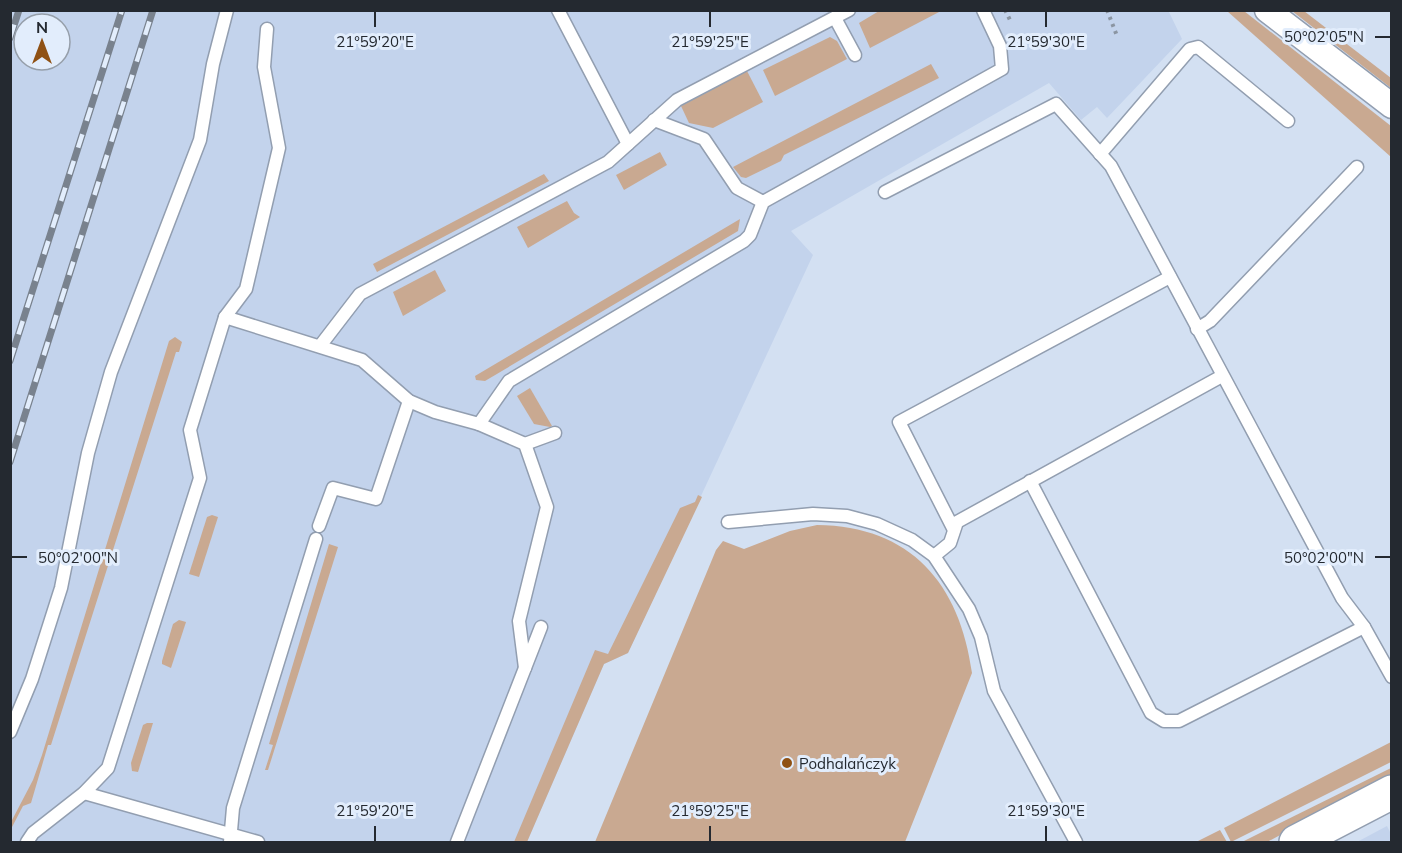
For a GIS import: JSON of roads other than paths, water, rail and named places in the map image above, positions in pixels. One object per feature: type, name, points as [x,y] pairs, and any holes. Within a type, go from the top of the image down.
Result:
[{"type":"street","points":[[1267,10],[1392,106]]},
{"type":"street","points":[[1297,842],[1392,792]]},
{"type":"lane","points":[[10,732],[32,679],[61,588],[88,453],[111,372],[200,140],[213,64],[227,10]]},
{"type":"lane","points":[[558,10],[628,144]]},
{"type":"lane","points":[[320,346],[360,294],[608,162],[677,100],[849,10]]},
{"type":"lane","points":[[479,424],[508,381],[744,242],[750,236],[763,202],[1002,69],[1000,46],[983,10]]},
{"type":"lane","points":[[835,18],[855,55]]},
{"type":"lane","points":[[27,843],[33,833],[84,793],[108,768],[200,478],[190,430],[225,317],[246,289],[279,148],[264,68],[267,28]]},
{"type":"lane","points":[[1100,154],[1190,49],[1198,47],[1288,122]]},
{"type":"lane","points":[[885,192],[1056,104],[1111,166],[1342,598],[1365,627],[1392,677]]},
{"type":"lane","points":[[654,120],[704,139],[736,188],[763,202]]},
{"type":"lane","points":[[1197,329],[1210,321],[1357,167]]},
{"type":"lane","points":[[953,528],[899,422],[1170,277]]},
{"type":"lane","points":[[225,317],[362,360],[409,401],[435,412],[479,424],[525,444],[555,434]]},
{"type":"lane","points":[[934,556],[950,543],[953,528],[957,522],[1222,376]]},
{"type":"lane","points":[[319,526],[333,488],[376,499],[409,401]]},
{"type":"lane","points":[[525,444],[547,507],[519,621],[525,668]]},
{"type":"lane","points":[[1030,482],[1151,713],[1164,721],[1179,721],[1365,627]]},
{"type":"lane","points":[[728,522],[813,514],[847,516],[877,524],[912,540],[934,556],[969,609],[981,637],[994,691],[1077,843]]},
{"type":"lane","points":[[231,840],[233,808],[316,539]]},
{"type":"lane","points":[[457,843],[541,627]]},
{"type":"lane","points":[[84,793],[231,840],[258,843]]},
{"type":"railway","points":[[10,38],[19,10]]},
{"type":"railway","points":[[10,361],[122,10]]},
{"type":"railway","points":[[10,462],[153,10]]},
{"type":"place","name":"Podhalańczyk","points":[[787,763]]}]
